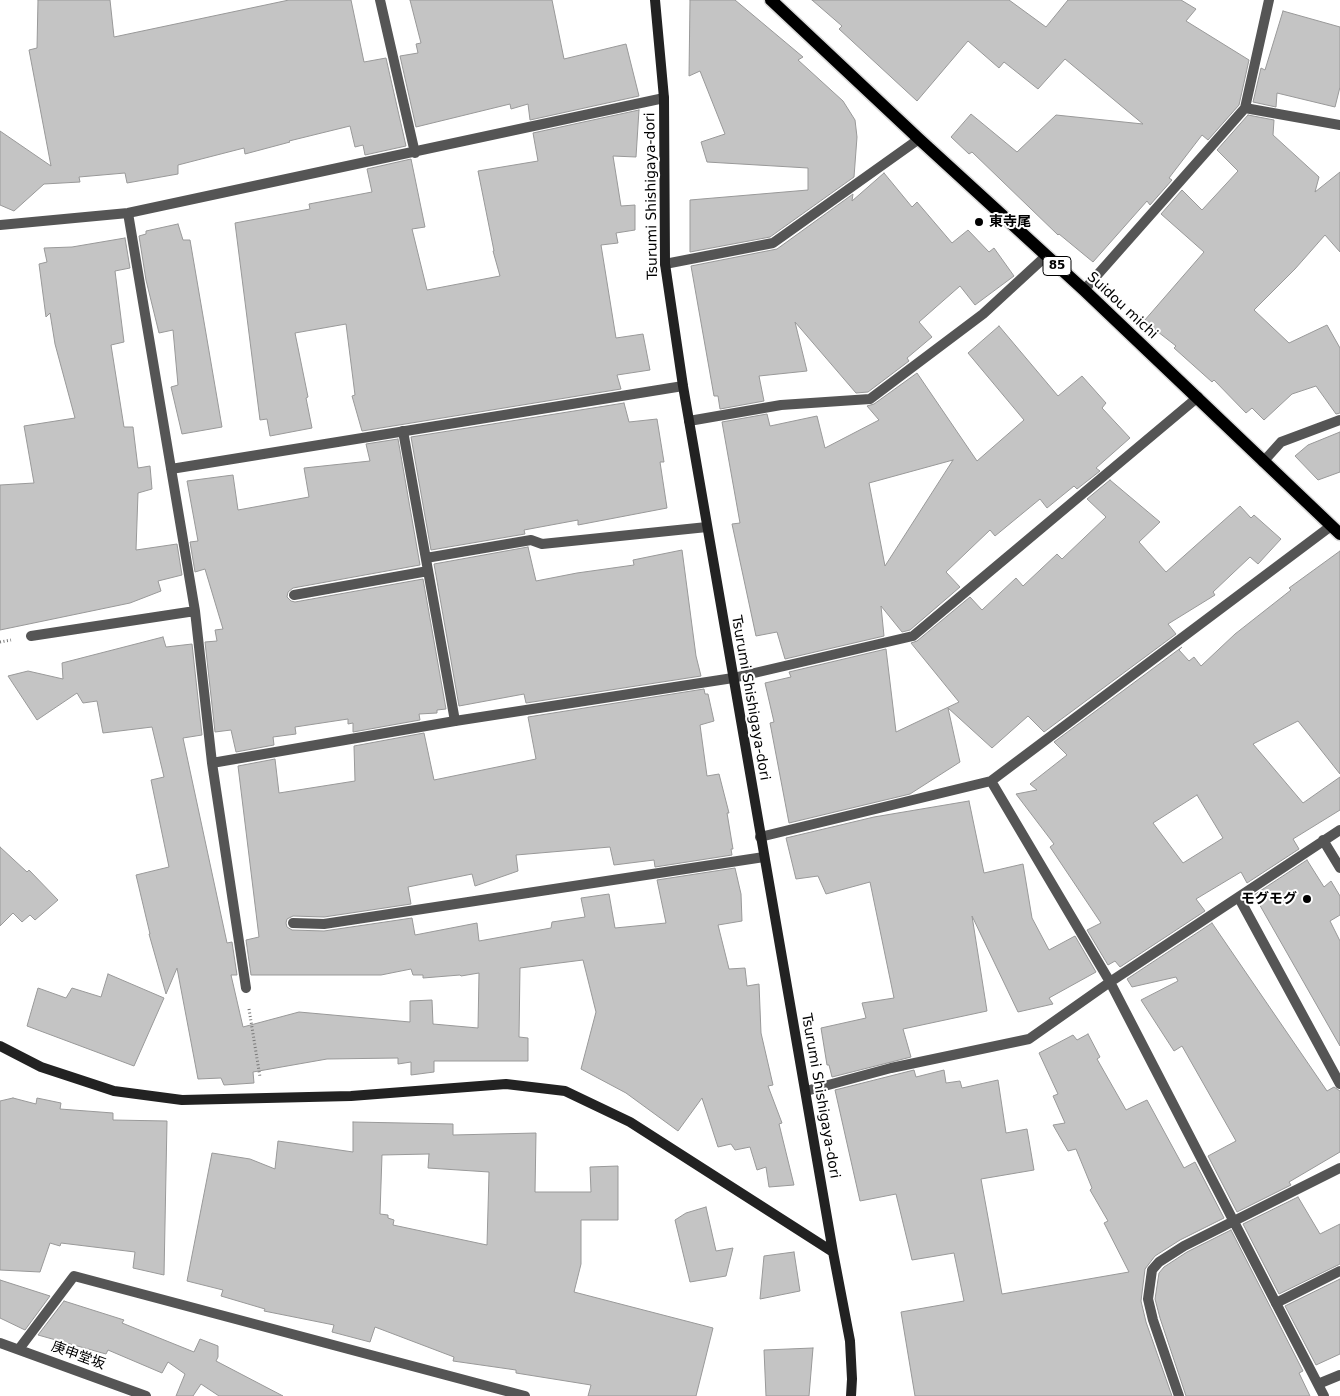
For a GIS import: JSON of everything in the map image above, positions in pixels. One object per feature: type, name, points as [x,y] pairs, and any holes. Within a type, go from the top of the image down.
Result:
[{"type":"main road","name":"Suidou michi","points":[[771,0],[1084,290],[1335,530]]},
{"type":"street","points":[[380,0],[415,153]]},
{"type":"street","name":"Tsurumi Shishigaya-dori","points":[[655,0],[664,98],[665,264],[683,386],[760,837],[850,1341],[851,1396]]},
{"type":"street","points":[[1084,290],[1245,108],[1269,0]]},
{"type":"street","points":[[0,225],[128,212],[415,153],[664,98]]},
{"type":"street","points":[[1245,108],[1340,125]]},
{"type":"street","points":[[665,264],[772,243],[919,139]]},
{"type":"street","points":[[128,212],[195,611],[212,762],[246,988]]},
{"type":"street","points":[[689,420],[781,405],[870,400],[983,314],[1046,256]]},
{"type":"street","points":[[171,470],[683,386]]},
{"type":"street","points":[[212,762],[455,721],[733,678],[913,636],[1198,398]]},
{"type":"street","points":[[1263,462],[1281,442],[1340,420]]},
{"type":"street","points":[[403,431],[455,721]]},
{"type":"street","points":[[426,558],[530,540],[542,544],[708,527]]},
{"type":"street","points":[[760,837],[991,781],[1335,530]]},
{"type":"street","points":[[294,595],[428,572]]},
{"type":"street","points":[[31,636],[195,611]]},
{"type":"street","points":[[991,781],[1110,982],[1324,1396]]},
{"type":"street","points":[[806,1091],[891,1068],[1029,1039],[1110,982],[1340,830]]},
{"type":"street","points":[[1323,840],[1340,868]]},
{"type":"street","points":[[293,924],[324,924],[764,857]]},
{"type":"street","points":[[1238,898],[1340,1084]]},
{"type":"street","points":[[0,1046],[41,1068],[114,1091],[182,1100],[263,1100],[351,1096],[506,1084],[565,1091],[630,1122],[833,1252]]},
{"type":"street","points":[[1179,1396],[1153,1320],[1148,1299],[1152,1270],[1169,1255],[1340,1168]]},
{"type":"street","points":[[1276,1303],[1340,1271]]},
{"type":"street","points":[[19,1349],[74,1276],[525,1396]]},
{"type":"street","name":"庚申堂坂","points":[[0,1343],[146,1396]]},
{"type":"street","points":[[1318,1384],[1340,1375]]},
{"type":"path","points":[[246,988],[263,1100]]},
{"type":"building","points":[[38,0],[110,0],[114,37],[289,0],[351,0],[364,62],[386,58],[406,146],[365,155],[363,145],[355,147],[350,126],[245,154],[244,148],[178,165],[178,174],[127,183],[125,173],[79,177],[80,182],[44,184],[14,211],[0,205],[0,131],[51,166],[29,50],[37,48]]},
{"type":"building","points":[[410,0],[552,0],[564,59],[626,44],[639,96],[530,120],[528,104],[511,109],[510,104],[416,127],[400,56],[418,53],[416,44],[421,43]]},
{"type":"building","points":[[690,0],[735,0],[803,57],[798,60],[843,101],[855,120],[857,137],[854,177],[770,237],[690,252],[690,200],[808,190],[808,168],[707,162],[701,142],[725,134],[700,71],[689,76]]},
{"type":"building","points":[[812,0],[1009,0],[1046,27],[1068,0],[1181,0],[1196,9],[1186,21],[1249,60],[1239,105],[1208,140],[1202,135],[1169,178],[1172,180],[1150,205],[1147,201],[1093,262],[1058,235],[972,152],[969,154],[951,137],[971,114],[1017,152],[1056,115],[1143,124],[1065,59],[1038,89],[1004,62],[999,68],[968,41],[917,101],[839,29],[842,26]]},
{"type":"building","points":[[1283,11],[1340,27],[1340,87],[1335,107],[1277,93],[1276,107],[1253,102],[1261,68],[1265,70]]},
{"type":"building","points":[[639,110],[636,157],[613,156],[621,206],[635,205],[635,230],[616,233],[618,243],[601,245],[616,338],[643,334],[650,370],[617,375],[621,389],[362,431],[352,396],[355,395],[346,324],[295,333],[308,397],[306,398],[312,428],[270,436],[267,419],[260,420],[235,223],[310,209],[309,204],[372,192],[367,169],[411,159],[425,227],[412,229],[427,290],[500,276],[493,251],[478,171],[538,161],[533,133]]},
{"type":"building","points":[[1248,115],[1274,120],[1273,135],[1319,177],[1315,192],[1340,172],[1340,252],[1325,235],[1295,269],[1254,310],[1289,343],[1327,325],[1340,348],[1340,413],[1336,414],[1316,386],[1292,394],[1264,420],[1252,408],[1246,413],[1214,380],[1212,382],[1174,348],[1176,346],[1144,321],[1204,252],[1161,214],[1182,190],[1202,210],[1238,171],[1217,150]]},
{"type":"building","points":[[884,173],[912,207],[917,202],[952,243],[968,230],[989,252],[994,248],[1014,276],[975,305],[960,286],[919,322],[932,337],[907,358],[909,361],[868,392],[856,393],[795,322],[807,371],[759,376],[764,401],[720,409],[718,396],[714,396],[691,266],[777,249],[853,194],[852,201]]},
{"type":"building","points":[[178,224],[183,240],[190,240],[222,427],[182,434],[171,387],[178,385],[173,330],[159,333],[146,280],[139,236],[146,234],[146,231]]},
{"type":"building","points":[[125,238],[130,268],[115,271],[124,342],[111,345],[124,427],[133,427],[138,468],[150,466],[152,489],[138,493],[136,550],[177,544],[182,575],[158,581],[161,591],[130,603],[0,630],[0,485],[34,483],[24,426],[75,418],[55,344],[50,313],[46,317],[39,264],[47,262],[44,248],[72,247]]},
{"type":"building","points":[[999,326],[1058,396],[1082,376],[1106,403],[1102,408],[1130,438],[1096,468],[1100,471],[1077,489],[1074,486],[1047,508],[1040,499],[995,536],[990,530],[946,572],[960,587],[910,630],[902,632],[881,606],[884,636],[785,659],[777,632],[756,636],[732,524],[740,523],[722,422],[767,414],[770,426],[817,416],[825,448],[879,420],[867,406],[874,404],[917,373],[977,461],[1024,420],[968,353]],"holes":[[[953,460],[885,566],[869,483]]]},
{"type":"building","points":[[624,403],[629,422],[657,419],[664,462],[660,462],[667,508],[578,525],[578,520],[524,530],[525,534],[431,550],[411,437]]},
{"type":"building","points":[[1340,432],[1340,472],[1318,480],[1295,456],[1308,445]]},
{"type":"building","points":[[398,439],[420,565],[293,588],[288,592],[287,597],[295,602],[423,579],[446,709],[437,710],[437,713],[419,714],[420,720],[353,732],[353,723],[348,724],[348,719],[295,727],[296,734],[273,737],[274,745],[236,752],[231,730],[215,732],[205,642],[217,641],[215,630],[223,629],[205,569],[195,572],[190,542],[198,541],[187,481],[233,475],[238,510],[309,497],[304,468],[370,461],[366,444]]},
{"type":"building","points":[[1110,480],[1160,522],[1139,542],[1166,572],[1240,506],[1251,518],[1254,515],[1281,539],[1258,564],[1250,557],[1213,592],[1215,595],[1168,624],[1176,634],[1044,732],[1028,716],[992,748],[948,708],[960,762],[910,794],[789,823],[770,723],[774,722],[765,683],[791,677],[789,672],[886,649],[896,732],[959,702],[911,643],[917,641],[970,597],[982,610],[1016,578],[1023,586],[1057,554],[1062,559],[1106,517],[1087,499]]},
{"type":"building","points":[[528,547],[536,581],[634,565],[633,560],[682,550],[696,656],[701,676],[526,703],[524,694],[459,706],[434,564]]},
{"type":"building","points":[[1340,551],[1340,774],[1298,721],[1253,744],[1303,803],[1340,777],[1340,810],[1293,839],[1299,849],[1247,883],[1241,872],[1196,899],[1205,911],[1120,967],[1115,961],[1108,965],[1087,930],[1101,923],[1050,847],[1054,844],[1016,794],[1037,790],[1030,784],[1067,755],[1054,742],[1182,647],[1179,650],[1189,661],[1194,657],[1201,666],[1235,634],[1291,590],[1289,588]],"holes":[[[1197,795],[1223,838],[1183,863],[1153,823]]]},
{"type":"building","points":[[163,637],[166,647],[192,644],[202,735],[183,738],[227,943],[232,942],[237,975],[231,975],[243,1027],[299,1012],[410,1022],[410,1001],[432,1000],[433,1024],[478,1028],[479,973],[423,978],[423,975],[413,975],[411,969],[381,975],[251,975],[246,940],[259,937],[238,766],[275,759],[279,793],[355,781],[354,746],[424,733],[434,780],[536,759],[528,717],[704,689],[705,694],[708,694],[714,721],[700,725],[707,776],[719,774],[729,813],[727,813],[733,849],[731,849],[732,855],[655,867],[654,860],[614,865],[610,847],[516,855],[518,871],[475,886],[472,874],[408,887],[411,904],[324,917],[293,916],[287,919],[286,923],[287,927],[292,930],[324,931],[412,918],[415,935],[477,923],[479,941],[551,928],[552,922],[585,917],[581,898],[609,894],[615,928],[666,923],[657,880],[735,868],[741,894],[742,921],[718,925],[729,969],[745,968],[747,986],[759,984],[761,1033],[773,1085],[768,1086],[782,1123],[779,1124],[794,1185],[769,1187],[766,1167],[757,1170],[750,1147],[735,1150],[731,1144],[718,1147],[702,1098],[678,1131],[626,1093],[581,1069],[596,1012],[583,960],[520,968],[519,1037],[528,1038],[528,1061],[434,1061],[434,1072],[411,1075],[411,1062],[398,1064],[398,1058],[327,1059],[253,1072],[254,1083],[224,1085],[221,1078],[198,1079],[177,968],[166,994],[149,934],[136,875],[169,867],[151,780],[164,777],[152,727],[103,733],[97,701],[83,703],[77,693],[37,720],[8,676],[28,671],[63,679],[62,663]]},
{"type":"building","points":[[969,801],[984,873],[1023,864],[1032,918],[1049,950],[1075,936],[1096,972],[1049,998],[1053,1004],[1018,1012],[972,916],[987,1011],[903,1029],[911,1057],[832,1077],[829,1065],[827,1065],[821,1028],[866,1018],[862,1003],[894,998],[870,882],[826,894],[818,876],[796,879],[786,838],[874,817]]},
{"type":"building","points":[[0,847],[27,872],[29,870],[58,900],[35,920],[30,915],[22,922],[13,913],[0,926]]},
{"type":"building","points":[[1307,860],[1324,887],[1331,881],[1340,896],[1340,915],[1330,921],[1340,941],[1340,1046],[1254,895]]},
{"type":"building","points":[[1212,923],[1327,1091],[1334,1087],[1340,1091],[1340,1152],[1289,1182],[1291,1185],[1237,1212],[1208,1156],[1236,1141],[1182,1046],[1174,1051],[1141,1000],[1178,981],[1176,977],[1132,987],[1127,979]]},
{"type":"building","points":[[108,974],[164,998],[134,1066],[27,1026],[38,988],[66,998],[72,988],[101,997]]},
{"type":"building","points":[[1088,1034],[1100,1057],[1097,1059],[1126,1110],[1147,1100],[1184,1168],[1195,1162],[1224,1218],[1180,1240],[1155,1256],[1145,1269],[1141,1301],[1146,1322],[1172,1396],[915,1396],[901,1312],[964,1301],[954,1253],[912,1260],[896,1194],[860,1201],[835,1090],[914,1070],[916,1077],[944,1070],[946,1083],[960,1081],[962,1088],[998,1080],[1006,1133],[1027,1129],[1034,1170],[981,1179],[1002,1294],[1129,1272],[1104,1223],[1108,1221],[1090,1190],[1092,1188],[1076,1149],[1068,1151],[1053,1125],[1065,1123],[1053,1096],[1058,1094],[1039,1053],[1073,1035],[1077,1040]]},
{"type":"building","points":[[13,1098],[36,1104],[37,1098],[61,1103],[60,1109],[113,1113],[113,1120],[167,1121],[164,1275],[133,1268],[135,1252],[61,1243],[60,1246],[50,1243],[40,1272],[0,1270],[0,1101]]},
{"type":"building","points":[[353,1122],[453,1124],[453,1135],[536,1133],[535,1192],[591,1192],[590,1167],[618,1166],[618,1220],[581,1220],[581,1264],[574,1292],[713,1328],[696,1396],[588,1396],[591,1385],[516,1373],[516,1370],[453,1361],[454,1357],[375,1327],[370,1342],[332,1332],[334,1325],[264,1311],[265,1309],[221,1296],[223,1290],[187,1281],[212,1153],[250,1159],[275,1169],[278,1141],[353,1152]],"holes":[[[429,1154],[428,1168],[489,1172],[487,1245],[393,1225],[394,1220],[388,1218],[388,1215],[380,1214],[382,1155]]]},
{"type":"building","points":[[1298,1197],[1320,1234],[1340,1224],[1340,1264],[1279,1294],[1243,1224]]},
{"type":"building","points":[[706,1207],[716,1251],[733,1248],[726,1276],[690,1282],[675,1220],[686,1213]]},
{"type":"building","points":[[1231,1230],[1303,1371],[1299,1373],[1310,1396],[1186,1396],[1155,1299],[1159,1273],[1164,1267],[1187,1252]]},
{"type":"building","points":[[794,1252],[800,1291],[760,1299],[764,1256]]},
{"type":"building","points":[[1340,1279],[1340,1354],[1316,1365],[1285,1306]]},
{"type":"building","points":[[0,1280],[50,1296],[25,1330],[0,1318]]},
{"type":"building","points":[[64,1301],[124,1320],[122,1323],[194,1352],[200,1339],[218,1346],[216,1361],[283,1396],[219,1396],[201,1384],[193,1396],[176,1396],[185,1374],[168,1362],[162,1373],[108,1350],[106,1354],[38,1335]]},
{"type":"building","points":[[813,1348],[809,1396],[766,1396],[764,1350]]},
{"type":"place","name":"東寺尾","points":[[979,222]]},
{"type":"place","name":"モグモグ","points":[[1307,899]]}]
